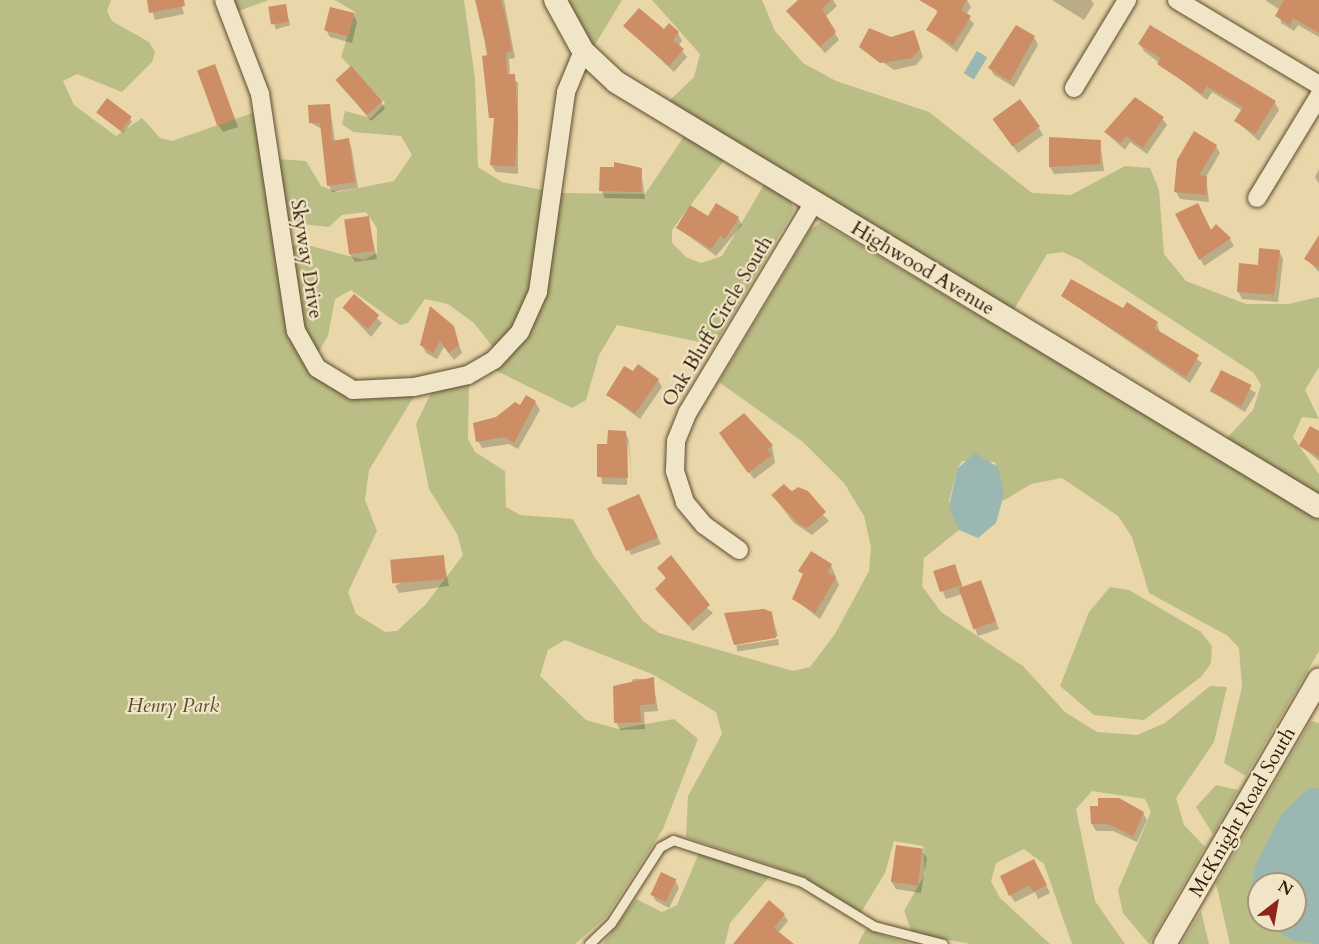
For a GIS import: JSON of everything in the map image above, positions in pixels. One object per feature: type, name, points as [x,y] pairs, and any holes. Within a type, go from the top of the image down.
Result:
[{"type":"street","name":"Skyway Drive","points":[[224,0],[260,94],[292,322],[317,368],[353,390],[414,387],[468,375],[494,360],[520,332],[538,292],[566,92],[583,51]]},
{"type":"street","name":"Highwood Avenue","points":[[555,0],[583,51],[616,82],[1319,507]]},
{"type":"street","points":[[1074,88],[1127,0]]},
{"type":"street","points":[[1177,0],[1319,86]]},
{"type":"street","points":[[1257,198],[1319,96]]},
{"type":"street","name":"Oak Bluff Circle South","points":[[739,550],[704,525],[685,502],[675,471],[676,441],[688,412],[814,202]]},
{"type":"street","name":"McKnight Road South","points":[[1165,944],[1319,680]]},
{"type":"lane","points":[[590,944],[611,923],[660,847],[673,840],[802,882],[873,926],[943,944]]},
{"type":"green space","name":"Henry Park","points":[[0,0],[111,0],[107,11],[112,21],[149,42],[155,52],[152,62],[122,92],[77,74],[63,81],[74,105],[116,136],[142,118],[160,138],[172,141],[258,111],[286,319],[320,379],[330,387],[364,398],[416,393],[369,470],[365,500],[377,531],[348,592],[356,614],[385,632],[397,631],[426,604],[463,555],[457,534],[429,489],[416,424],[432,391],[469,383],[468,439],[475,452],[505,471],[506,507],[520,515],[573,519],[595,558],[643,621],[659,633],[793,671],[810,667],[835,634],[869,571],[871,547],[864,516],[844,483],[803,442],[719,382],[810,230],[821,222],[1319,517],[1319,651],[1246,776],[1224,763],[1242,687],[1239,648],[1228,636],[1149,593],[1132,537],[1118,516],[1062,478],[1031,484],[1003,501],[995,462],[962,461],[957,469],[949,501],[959,530],[924,558],[922,586],[941,612],[1023,666],[1065,712],[1097,732],[1137,735],[1165,723],[1210,686],[1227,687],[1214,742],[1176,798],[1184,825],[1205,847],[1149,944],[1123,913],[1118,890],[1151,812],[1145,799],[1092,791],[1076,809],[1095,901],[1125,944],[1072,944],[1044,864],[1024,849],[996,863],[991,881],[1000,898],[1050,944],[971,944],[912,933],[904,911],[925,874],[923,846],[894,841],[885,873],[860,914],[802,876],[686,837],[688,796],[722,734],[716,712],[652,674],[565,640],[548,650],[540,676],[586,720],[618,729],[674,719],[698,739],[663,829],[606,917],[575,944],[0,944]]},
{"type":"green space","points":[[230,0],[269,0],[236,12]]},
{"type":"green space","points":[[335,0],[464,0],[475,79],[478,167],[502,182],[548,191],[534,279],[520,320],[495,350],[474,323],[448,304],[425,299],[408,323],[400,325],[351,290],[335,299],[328,336],[316,356],[305,337],[287,246],[307,245],[364,260],[377,253],[377,228],[366,212],[342,215],[329,227],[284,222],[276,159],[306,161],[321,186],[338,192],[394,181],[412,155],[401,136],[353,132],[342,124],[345,111],[371,118],[385,103],[341,57],[355,12]]},
{"type":"green space","points":[[566,0],[622,0],[593,48]]},
{"type":"green space","points":[[652,0],[762,0],[775,31],[803,63],[836,81],[929,112],[1032,193],[1071,195],[1125,166],[1150,168],[1159,190],[1164,254],[1186,281],[1246,304],[1288,304],[1319,297],[1319,367],[1305,390],[1319,419],[1302,417],[1293,437],[1319,474],[1319,495],[1226,439],[1253,410],[1261,385],[1254,373],[1080,260],[1063,252],[1047,254],[1013,311],[667,103],[694,77],[700,54]]},
{"type":"green space","points":[[685,135],[725,159],[672,230],[672,243],[686,257],[701,263],[722,256],[765,183],[791,201],[794,210],[714,345],[617,325],[599,355],[586,400],[572,408],[493,369],[511,354],[560,193],[645,194]]},
{"type":"green space","points":[[1110,587],[1129,590],[1201,632],[1212,646],[1211,663],[1202,676],[1144,720],[1094,715],[1060,686],[1089,612]]},
{"type":"green space","points":[[1311,721],[1319,723],[1319,944],[1230,944],[1216,884]]},
{"type":"green space","points":[[1216,785],[1238,790],[1213,834],[1196,807]]},
{"type":"green space","points":[[699,853],[770,876],[730,923],[725,944],[603,944],[636,899],[662,912],[677,905]]},
{"type":"green space","points":[[1201,911],[1209,944],[1181,944]]},
{"type":"green space","points":[[866,929],[885,936],[910,944],[858,944]]},
{"type":"water","points":[[977,51],[987,57],[974,79],[964,73]]},
{"type":"water","points":[[975,453],[998,467],[1004,494],[996,523],[978,538],[959,530],[949,507],[957,469]]},
{"type":"water","points":[[1310,787],[1319,789],[1319,944],[1292,940],[1279,932],[1307,932],[1307,872],[1254,872],[1281,815]]},
{"type":"building","points":[[147,0],[184,0],[185,6],[149,13]]},
{"type":"building","points":[[475,0],[501,0],[507,24],[512,51],[506,52],[507,74],[515,74],[518,126],[515,167],[490,165],[494,118],[489,118],[482,56],[488,55]]},
{"type":"building","points":[[798,0],[831,0],[822,9],[836,32],[820,47],[786,11]]},
{"type":"building","points":[[919,0],[967,0],[961,10],[971,16],[953,45],[926,30],[938,11]]},
{"type":"building","points":[[1284,0],[1319,0],[1319,33],[1293,18],[1290,25],[1275,16]]},
{"type":"building","points":[[286,4],[289,22],[271,25],[268,7]]},
{"type":"building","points":[[330,7],[354,13],[348,36],[324,30]]},
{"type":"building","points":[[639,8],[664,29],[669,23],[679,32],[673,40],[684,49],[669,66],[623,26]]},
{"type":"building","points":[[1016,25],[1035,36],[1010,81],[988,68]]},
{"type":"building","points":[[1150,25],[1276,101],[1255,134],[1234,121],[1243,107],[1207,86],[1202,94],[1157,64],[1161,58],[1138,44]]},
{"type":"building","points":[[869,28],[891,37],[914,30],[920,49],[912,58],[880,63],[859,47]]},
{"type":"building","points":[[215,64],[235,119],[217,126],[197,70]]},
{"type":"building","points":[[351,66],[382,101],[367,115],[335,80]]},
{"type":"building","points":[[1135,97],[1164,117],[1143,148],[1126,136],[1121,143],[1104,132]]},
{"type":"building","points":[[107,98],[132,117],[121,131],[96,112]]},
{"type":"building","points":[[1020,99],[1040,127],[1012,146],[992,119]]},
{"type":"building","points":[[330,104],[332,141],[349,138],[355,182],[327,186],[320,123],[309,123],[308,105]]},
{"type":"building","points":[[1194,131],[1217,145],[1199,175],[1207,176],[1206,195],[1174,192],[1177,160]]},
{"type":"building","points":[[1049,137],[1101,140],[1100,164],[1049,167]]},
{"type":"building","points":[[614,162],[642,168],[641,192],[599,191],[600,167],[614,167]]},
{"type":"building","points":[[716,203],[739,217],[725,239],[720,236],[711,249],[676,228],[690,205],[708,216]]},
{"type":"building","points":[[1198,203],[1211,230],[1216,224],[1231,238],[1199,260],[1175,214]]},
{"type":"building","points":[[369,216],[374,251],[349,254],[344,219]]},
{"type":"building","points":[[1319,235],[1319,268],[1304,259]]},
{"type":"building","points":[[1259,248],[1280,250],[1274,295],[1237,292],[1239,263],[1258,265]]},
{"type":"building","points":[[1071,279],[1123,308],[1127,302],[1158,322],[1154,328],[1199,355],[1186,377],[1061,296]]},
{"type":"building","points":[[354,294],[379,315],[368,329],[342,308]]},
{"type":"building","points":[[430,306],[454,326],[459,345],[449,353],[440,341],[433,353],[420,345]]},
{"type":"building","points":[[638,364],[659,379],[635,413],[606,395],[624,366],[633,371]]},
{"type":"building","points":[[1221,370],[1252,385],[1241,406],[1210,392]]},
{"type":"building","points":[[526,395],[536,401],[514,443],[504,437],[476,442],[473,423],[496,417],[515,402],[520,405]]},
{"type":"building","points":[[744,413],[773,445],[767,450],[772,455],[748,473],[719,433]]},
{"type":"building","points":[[1310,426],[1319,431],[1319,457],[1299,446]]},
{"type":"building","points":[[608,430],[626,431],[628,478],[597,477],[597,444],[607,444]]},
{"type":"building","points":[[784,484],[792,492],[798,487],[808,491],[826,512],[807,528],[799,524],[771,495]]},
{"type":"building","points":[[639,494],[658,537],[626,551],[607,508]]},
{"type":"building","points":[[811,551],[832,564],[827,572],[836,577],[815,613],[792,599],[803,574],[798,571]]},
{"type":"building","points":[[444,555],[446,579],[392,584],[390,560]]},
{"type":"building","points":[[671,555],[710,605],[688,625],[655,589],[666,578],[657,568]]},
{"type":"building","points":[[955,564],[962,585],[940,592],[933,571]]},
{"type":"building","points":[[981,580],[996,621],[973,630],[958,588]]},
{"type":"building","points":[[764,609],[772,612],[776,638],[734,645],[724,613]]},
{"type":"building","points":[[654,677],[655,704],[640,705],[641,722],[614,723],[613,686]]},
{"type":"building","points":[[1098,798],[1119,798],[1144,812],[1133,836],[1108,824],[1091,824],[1090,806],[1098,806]]},
{"type":"building","points":[[896,845],[923,849],[918,885],[891,882]]},
{"type":"building","points":[[1034,859],[1047,885],[1033,892],[1030,885],[1009,896],[1000,876]]},
{"type":"building","points":[[661,872],[676,879],[666,902],[650,895]]},
{"type":"building","points":[[769,900],[785,914],[774,928],[794,944],[733,944]]}]
